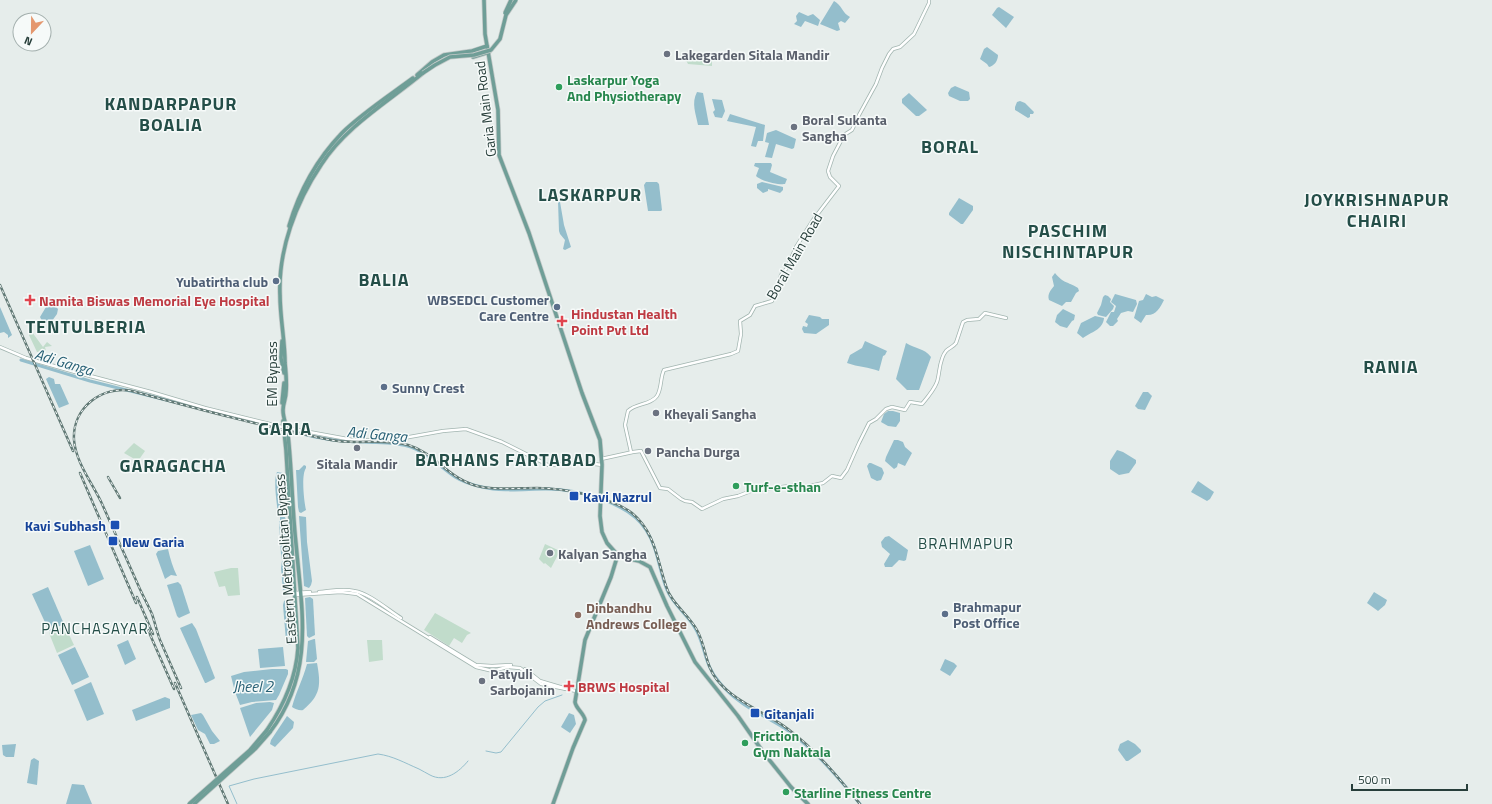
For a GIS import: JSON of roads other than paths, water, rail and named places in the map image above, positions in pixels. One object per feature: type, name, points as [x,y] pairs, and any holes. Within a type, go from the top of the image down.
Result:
[{"type":"main road","name":"Garia Main Road","points":[[484,0],[487,46],[500,126],[499,154],[533,243],[582,394],[601,446],[600,527],[608,546],[618,555]]},
{"type":"main road","name":"Eastern Metropolitan Bypass","points":[[273,725],[285,709],[292,693],[300,666],[303,643],[300,594],[283,410],[287,392],[285,375],[286,361],[280,295],[283,256],[290,229],[299,205],[319,164],[349,132],[405,89],[410,82],[438,60],[449,56],[473,53],[490,48],[498,39],[503,19],[511,0]]},
{"type":"main road","name":"Eastern Metropolitan Bypass","points":[[420,74],[450,57],[474,55],[486,52],[493,48],[500,40],[506,15],[516,0]]},
{"type":"main road","name":"Boral Main Road","points":[[631,452],[625,425],[628,411],[635,406],[651,401],[657,396],[664,370],[738,351],[741,334],[740,320],[750,315],[756,306],[772,301],[781,275],[787,268],[796,247],[824,203],[838,187],[829,176],[828,170],[844,135],[852,130],[876,84],[890,52],[894,48],[900,47],[915,33],[929,0]]},
{"type":"main road","points":[[487,46],[472,51],[444,55],[417,74],[420,74],[445,60],[478,56],[489,52]]},
{"type":"main road","points":[[0,347],[34,360],[285,430],[353,440],[368,440],[398,439],[443,431],[466,429],[502,442],[548,465],[575,462],[601,463],[631,452],[640,451],[645,457],[657,485],[660,488],[668,489],[685,501],[692,502],[704,509],[723,499],[738,496],[751,491],[797,485],[805,487],[823,483],[832,476],[842,477],[850,464],[869,423],[876,419],[886,409],[892,407],[905,410],[910,402],[922,404],[936,382],[946,351],[956,343],[963,322],[966,320],[979,319],[986,314],[1006,318]]},
{"type":"main road","points":[[194,804],[255,749],[269,731],[288,693],[296,667],[298,642],[285,430]]},
{"type":"main road","points":[[555,802],[573,748],[585,720],[576,704],[576,691],[585,640],[611,578],[618,555],[639,561],[650,568],[695,662],[738,716],[763,752],[808,804]]},
{"type":"main road","points":[[295,594],[338,590],[356,591],[476,665],[517,666],[524,668],[540,681],[576,691]]},
{"type":"main road","points":[[189,804],[250,750],[269,731]]},
{"type":"water","points":[[834,1],[850,17],[845,23],[841,21],[838,23],[840,30],[837,31],[820,24]]},
{"type":"water","points":[[999,7],[1014,17],[1006,28],[992,15]]},
{"type":"water","points":[[799,12],[808,16],[813,14],[820,20],[818,26],[805,21],[801,27],[794,24],[797,21],[796,16]]},
{"type":"water","points":[[987,47],[998,55],[993,66],[989,67],[980,59],[984,49]]},
{"type":"water","points":[[955,86],[969,92],[970,99],[968,101],[960,101],[949,96],[948,93],[951,88]]},
{"type":"water","points":[[697,92],[703,93],[709,125],[698,125],[694,104]]},
{"type":"water","points":[[909,93],[927,110],[919,116],[916,116],[902,103],[902,99]]},
{"type":"water","points":[[712,99],[722,100],[725,111],[722,118],[715,117]]},
{"type":"water","points":[[1020,101],[1025,103],[1034,112],[1033,114],[1030,114],[1030,117],[1028,118],[1015,110],[1017,102]]},
{"type":"water","points":[[730,114],[765,125],[763,141],[758,141],[756,147],[751,146],[756,127],[727,121]]},
{"type":"water","points":[[776,130],[796,139],[794,148],[792,149],[776,144],[772,158],[765,157],[769,143],[765,142],[767,133]]},
{"type":"water","points":[[755,163],[771,163],[772,165],[770,172],[787,179],[785,184],[778,184],[758,178],[756,176],[759,168],[754,166]]},
{"type":"water","points":[[646,182],[657,182],[659,184],[661,211],[648,211],[644,185]]},
{"type":"water","points":[[762,182],[783,187],[783,190],[780,193],[768,189],[768,191],[763,193],[757,188],[757,184]]},
{"type":"water","points":[[959,198],[973,206],[973,210],[963,224],[949,215]]},
{"type":"water","points":[[558,201],[560,202],[564,225],[571,247],[565,250],[563,249],[565,240],[559,231]]},
{"type":"water","points":[[1055,273],[1063,281],[1078,288],[1079,291],[1076,293],[1071,302],[1066,302],[1062,306],[1049,300],[1050,292],[1054,286],[1052,277]]},
{"type":"water","points":[[1115,294],[1136,300],[1137,304],[1133,312],[1128,311],[1121,313],[1117,319],[1118,321],[1113,326],[1110,326],[1106,322],[1111,312],[1114,312],[1116,306],[1111,302]]},
{"type":"water","points":[[1146,294],[1152,297],[1156,296],[1164,300],[1155,313],[1146,315],[1141,323],[1134,318],[1139,301],[1143,300]]},
{"type":"water","points":[[1105,295],[1111,299],[1110,302],[1114,306],[1106,317],[1098,315],[1097,313]]},
{"type":"water","points":[[54,305],[58,309],[57,314],[49,325],[47,323],[43,323],[40,317],[46,307]]},
{"type":"water","points":[[0,307],[12,335],[8,338],[8,335],[4,332],[0,333]]},
{"type":"water","points":[[1063,309],[1075,315],[1074,320],[1067,328],[1060,326],[1055,322],[1057,315]]},
{"type":"water","points":[[809,315],[820,317],[822,319],[829,319],[829,325],[816,334],[804,333],[802,329],[803,326],[807,327],[808,324],[805,322]]},
{"type":"water","points":[[1095,316],[1104,318],[1103,322],[1099,328],[1083,338],[1077,333],[1081,323]]},
{"type":"water","points":[[865,341],[887,351],[883,356],[879,371],[847,363],[850,355],[862,348]]},
{"type":"water","points":[[906,343],[923,350],[931,357],[919,390],[907,390],[896,379]]},
{"type":"water","points":[[49,377],[54,379],[55,384],[60,384],[69,404],[59,408],[46,379]]},
{"type":"water","points":[[1143,392],[1148,392],[1152,396],[1145,410],[1138,409],[1135,406]]},
{"type":"water","points":[[888,411],[900,413],[900,421],[896,427],[888,426],[881,422],[884,414]]},
{"type":"water","points":[[894,440],[903,442],[905,447],[912,453],[905,466],[898,463],[897,467],[894,469],[885,461]]},
{"type":"water","points":[[1117,450],[1136,460],[1136,463],[1129,473],[1119,475],[1110,469],[1110,461]]},
{"type":"water","points":[[869,463],[882,468],[884,473],[881,480],[877,481],[871,478],[867,466]]},
{"type":"water","points":[[304,465],[306,466],[303,482],[306,510],[301,513],[299,512],[298,507],[296,470],[299,470]]},
{"type":"water","points":[[277,472],[283,473],[284,514],[278,514],[275,486]]},
{"type":"water","points":[[1198,481],[1214,492],[1207,501],[1191,492]]},
{"type":"water","points":[[299,516],[306,517],[307,542],[312,581],[309,588],[304,586]]},
{"type":"water","points":[[280,517],[285,517],[286,520],[289,553],[287,560],[282,560],[281,554]]},
{"type":"water","points":[[889,536],[908,550],[906,560],[899,560],[892,567],[885,567],[884,564],[890,554],[882,547],[881,542],[885,537]]},
{"type":"water","points":[[90,545],[104,579],[88,586],[74,551]]},
{"type":"water","points":[[168,549],[177,576],[171,575],[165,579],[156,554],[158,551]]},
{"type":"water","points":[[282,561],[289,562],[290,590],[283,590],[281,568]]},
{"type":"water","points":[[178,582],[181,585],[190,613],[179,618],[167,585]]},
{"type":"water","points":[[48,587],[64,624],[49,631],[32,594]]},
{"type":"water","points":[[1374,592],[1387,600],[1385,605],[1378,611],[1367,603]]},
{"type":"water","points":[[310,597],[313,599],[315,635],[309,638],[307,636],[305,598]]},
{"type":"water","points":[[288,599],[291,600],[294,643],[289,645],[286,641],[283,605],[284,601]]},
{"type":"water","points":[[192,623],[196,629],[215,678],[206,683],[180,628]]},
{"type":"water","points":[[315,639],[317,659],[314,662],[306,662],[308,641]]},
{"type":"water","points":[[128,640],[136,659],[125,665],[117,645]]},
{"type":"water","points":[[75,647],[89,677],[72,685],[58,655]]},
{"type":"water","points":[[283,647],[285,666],[260,668],[258,649]]},
{"type":"water","points":[[945,659],[957,666],[950,676],[940,670]]},
{"type":"water","points":[[317,663],[319,684],[316,694],[309,705],[303,710],[292,707],[307,664]]},
{"type":"water","name":"Jheel 2","points":[[272,669],[288,670],[288,674],[276,700],[252,702],[240,705],[231,676],[244,672]]},
{"type":"water","points":[[91,682],[104,714],[87,721],[74,690]]},
{"type":"water","points":[[165,697],[170,699],[170,708],[136,721],[132,710]]},
{"type":"water","points":[[256,703],[274,703],[272,710],[250,737],[240,708]]},
{"type":"water","points":[[201,713],[220,741],[210,744],[205,734],[198,730],[191,715]]},
{"type":"water","points":[[569,713],[574,715],[576,724],[570,733],[561,727]]},
{"type":"water","points":[[287,716],[294,722],[293,728],[275,747],[270,744],[271,740]]},
{"type":"water","points":[[1128,740],[1135,744],[1141,752],[1126,761],[1118,750],[1120,744]]},
{"type":"water","points":[[16,744],[14,757],[6,757],[3,755],[2,745]]},
{"type":"water","points":[[34,758],[39,761],[37,785],[27,783],[31,760]]},
{"type":"water","points":[[72,784],[84,785],[92,804],[66,804]]},
{"type":"waterway","name":"Adi Ganga","points":[[21,360],[90,381],[315,437],[340,441],[405,445],[434,460],[458,479],[490,489],[546,489],[572,491],[601,499],[615,505],[628,512],[638,520],[646,530],[656,552],[667,590],[699,635],[710,669],[714,676],[731,694],[744,704],[775,722],[807,746],[835,774],[860,804]]},
{"type":"waterway","points":[[486,751],[496,753],[501,752],[538,707],[545,701],[562,695]]},
{"type":"waterway","points":[[237,804],[229,786],[254,779],[378,754],[394,758],[430,775],[441,778],[456,772],[468,761]]},
{"type":"railway","points":[[0,285],[73,451]]},
{"type":"railway","points":[[181,688],[160,640],[152,614],[103,506],[82,466],[75,449],[75,428],[78,418],[91,401],[100,395],[110,392],[121,390],[132,391],[256,424],[331,440],[350,442],[389,442],[408,445],[427,454],[451,473],[470,484],[482,487],[509,489],[548,488],[586,494],[623,507],[640,520],[646,529],[654,546],[668,592],[697,630],[710,668],[717,680],[741,701],[779,723],[798,737],[826,764],[860,804]]},
{"type":"railway","points":[[80,473],[136,603]]},
{"type":"railway","points":[[108,477],[120,498]]},
{"type":"railway","points":[[137,597],[153,634]]},
{"type":"railway","points":[[148,630],[174,689]]},
{"type":"railway","points":[[175,683],[228,804]]},
{"type":"place","name":"Lakegarden Sitala Mandir","points":[[667,54]]},
{"type":"place","name":"Laskarpur Yoga And Physiotherapy","points":[[559,87]]},
{"type":"place","name":"Boral Sukanta Sangha","points":[[794,127]]},
{"type":"place","name":"Yubatirtha club","points":[[276,281]]},
{"type":"place","name":"Namita Biswas Memorial Eye Hospital","points":[[30,300]]},
{"type":"place","name":"WBSEDCL Customer Care Centre","points":[[557,307]]},
{"type":"place","name":"Hindustan Health Point Pvt Ltd","points":[[562,321]]},
{"type":"place","name":"Sunny Crest","points":[[384,387]]},
{"type":"place","name":"Kheyali Sangha","points":[[656,413]]},
{"type":"place","name":"Sitala Mandir","points":[[357,448]]},
{"type":"place","name":"Pancha Durga","points":[[648,451]]},
{"type":"place","name":"Turf-e-sthan","points":[[736,486]]},
{"type":"place","name":"Kavi Nazrul","points":[[574,496]]},
{"type":"place","name":"Kavi Subhash","points":[[115,525]]},
{"type":"place","name":"New Garia","points":[[113,541]]},
{"type":"place","name":"Kalyan Sangha","points":[[550,553]]},
{"type":"place","name":"Brahmapur Post Office","points":[[945,614]]},
{"type":"place","name":"Dinbandhu Andrews College","points":[[578,615]]},
{"type":"place","name":"Patyuli Sarbojanin","points":[[482,681]]},
{"type":"place","name":"BRWS Hospital","points":[[569,686]]},
{"type":"place","name":"Gitanjali","points":[[755,713]]},
{"type":"place","name":"Friction Gym Naktala","points":[[745,743]]},
{"type":"place","name":"Starline Fitness Centre","points":[[786,792]]},
{"type":"district","name":"KANDARPAPUR BOALIA","points":[[171,113]]},
{"type":"district","name":"BORAL","points":[[950,146]]},
{"type":"district","name":"LASKARPUR","points":[[590,194]]},
{"type":"district","name":"JOYKRISHNAPUR CHAIRI","points":[[1377,209]]},
{"type":"district","name":"PASCHIM NISCHINTAPUR","points":[[1068,240]]},
{"type":"district","name":"BALIA","points":[[384,279]]},
{"type":"district","name":"TENTULBERIA","points":[[86,326]]},
{"type":"district","name":"RANIA","points":[[1391,366]]},
{"type":"district","name":"GARIA","points":[[285,428]]},
{"type":"district","name":"BARHANS FARTABAD","points":[[506,459]]},
{"type":"district","name":"GARAGACHA","points":[[173,465]]},
{"type":"district","name":"BRAHMAPUR","points":[[966,543]]},
{"type":"district","name":"PANCHASAYAR","points":[[95,628]]}]
